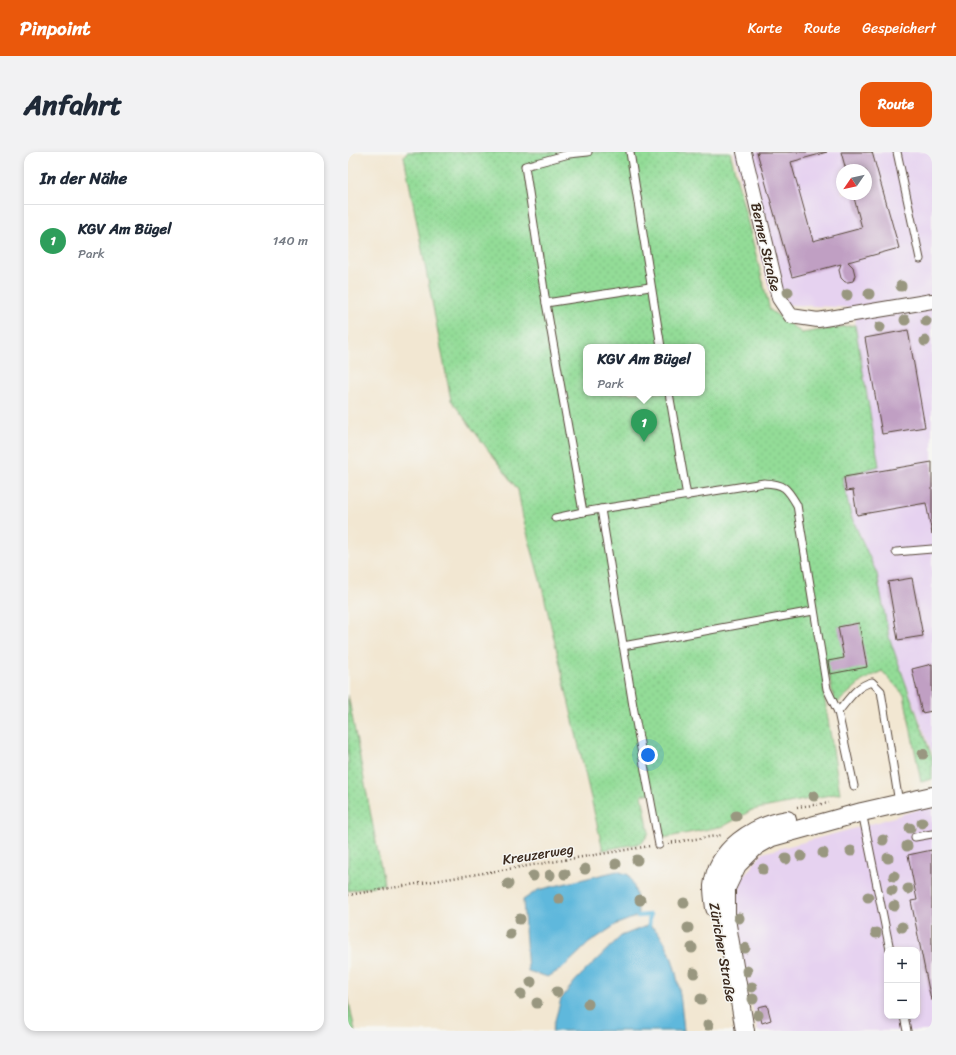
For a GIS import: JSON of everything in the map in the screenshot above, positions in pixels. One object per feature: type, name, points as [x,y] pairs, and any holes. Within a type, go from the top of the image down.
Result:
[{"type":"street","name":"Berner Straße","points":[[744,152],[779,298],[791,316],[818,320],[932,301]]},
{"type":"street","name":"Züricher Straße","points":[[745,1031],[726,919],[726,888],[737,865],[756,846],[772,836],[862,812],[932,796]]},
{"type":"street","name":"Züricher Straße","points":[[737,1031],[715,918],[713,886],[717,872],[725,857],[738,842],[756,829],[778,822],[816,815],[862,812]]},
{"type":"lane","points":[[583,512],[546,303],[525,166],[569,154],[588,152]]},
{"type":"lane","points":[[630,152],[650,287],[660,344]]},
{"type":"lane","points":[[897,152],[920,259]]},
{"type":"lane","points":[[546,303],[650,287]]},
{"type":"lane","points":[[670,396],[687,496]]},
{"type":"lane","points":[[555,518],[583,512],[764,483],[778,484],[788,490],[797,505],[813,611],[827,689],[838,712],[854,786]]},
{"type":"lane","points":[[601,509],[623,646],[659,845]]},
{"type":"lane","points":[[896,552],[932,548]]},
{"type":"lane","points":[[623,646],[813,611]]},
{"type":"lane","points":[[838,712],[856,689],[865,684],[872,682],[881,691],[900,804]]},
{"type":"lane","points":[[862,812],[889,947]]},
{"type":"lane","points":[[916,837],[932,834]]},
{"type":"lane","points":[[905,1019],[907,1031]]},
{"type":"path","name":"Kreuzerweg","points":[[348,895],[725,835]]},
{"type":"shaded area","points":[[734,152],[932,152],[932,753],[889,637],[877,574],[851,516],[842,477],[879,465],[855,325],[857,308],[773,304]]},
{"type":"shaded area","points":[[932,805],[932,1031],[758,1031],[738,942],[733,909],[743,877],[763,853],[878,822]]},
{"type":"green space","points":[[407,152],[730,152],[770,310],[802,333],[855,325],[879,466],[842,477],[851,516],[877,574],[889,637],[932,757],[932,779],[921,782],[904,695],[882,671],[862,681],[835,705],[829,676],[825,677],[824,695],[840,793],[752,810],[724,826],[663,838],[651,793],[642,795],[649,833],[642,843],[603,850],[542,587],[523,518],[518,490],[451,400],[404,156]]},
{"type":"green space","points":[[348,695],[384,884],[348,891]]},
{"type":"green space","points":[[348,997],[355,1031],[348,1031]]},
{"type":"water","points":[[617,871],[629,875],[636,895],[638,916],[617,924],[589,943],[564,967],[548,977],[528,971],[523,900],[538,890]]},
{"type":"water","points":[[649,925],[658,933],[666,944],[672,958],[679,988],[684,1031],[552,1031],[561,999],[576,980],[621,936]]},
{"type":"building","points":[[757,152],[827,152],[791,162],[813,241],[862,228],[855,200],[872,200],[872,164],[844,164],[841,152],[872,152],[899,248],[848,262],[853,267],[855,275],[853,281],[845,282],[841,278],[839,270],[841,264],[792,277]]},
{"type":"building","points":[[908,330],[925,427],[882,434],[865,338]]},
{"type":"building","points":[[932,462],[932,534],[926,503],[857,515],[853,490],[846,491],[844,477]]},
{"type":"building","points":[[912,578],[923,636],[898,640],[888,582]]},
{"type":"building","points":[[859,623],[867,667],[830,674],[828,661],[844,658],[838,627]]},
{"type":"building","points":[[932,664],[932,711],[922,713],[912,669]]},
{"type":"building","points":[[932,850],[931,1000],[911,901],[917,900],[908,855]]},
{"type":"building","points":[[767,1005],[771,1020],[762,1023],[758,1007]]},
{"type":"waterway","points":[[638,916],[650,915],[649,925]]},
{"type":"place","name":"KGV Am Bügel","points":[[644,442]]}]
